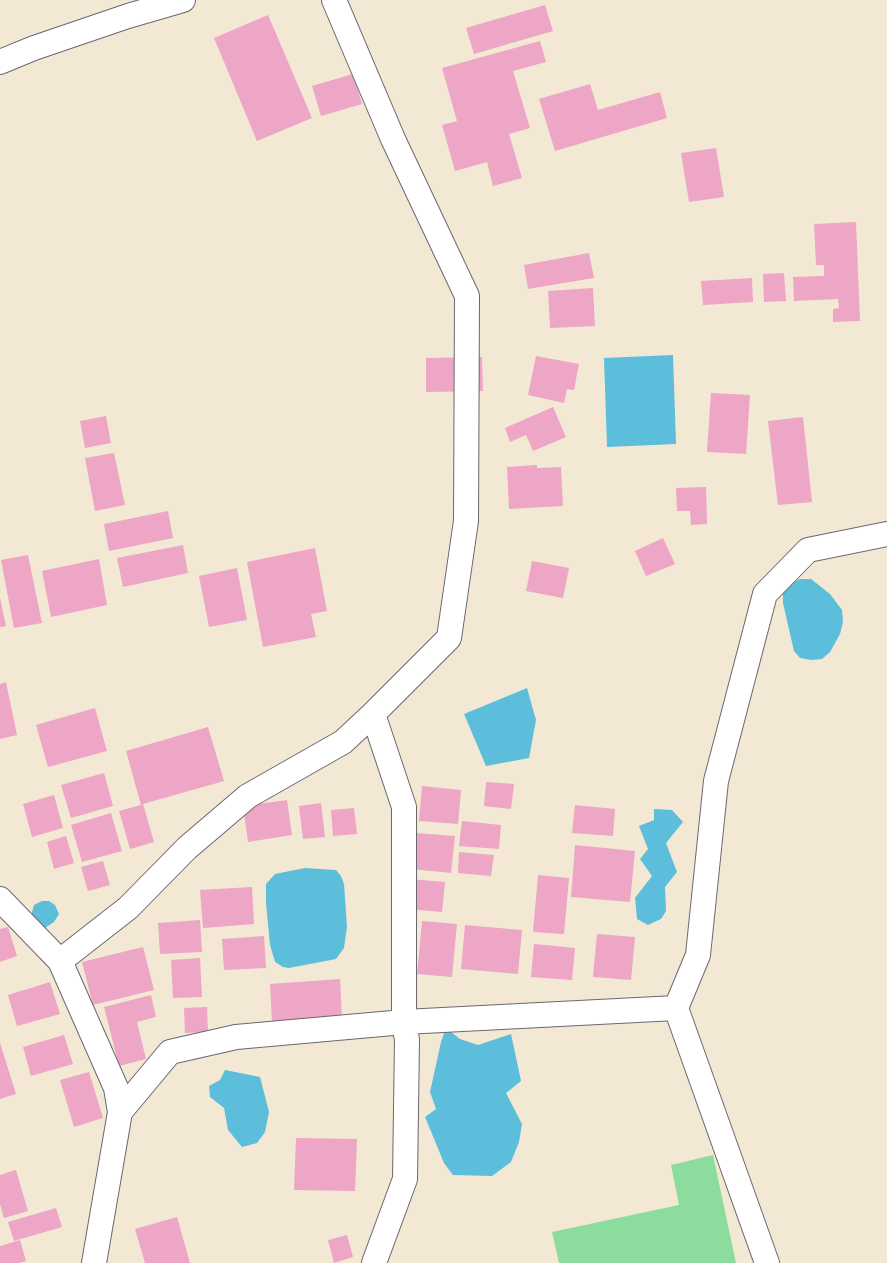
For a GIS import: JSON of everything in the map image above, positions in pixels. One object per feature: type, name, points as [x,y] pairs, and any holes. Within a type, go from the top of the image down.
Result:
[{"type":"street","points":[[0,62],[34,48],[128,16],[183,0]]},
{"type":"street","points":[[60,961],[128,908],[187,848],[248,796],[343,742],[449,638],[466,521],[467,296],[393,139],[334,0]]},
{"type":"street","points":[[767,1263],[676,1008],[698,955],[716,781],[764,594],[808,550],[887,534]]},
{"type":"street","points":[[373,714],[404,807],[404,1022],[407,1040],[405,1179],[374,1263]]},
{"type":"street","points":[[0,898],[60,961],[116,1088],[120,1112],[94,1263]]},
{"type":"street","points":[[120,1112],[170,1052],[236,1037],[404,1022],[676,1008]]},
{"type":"green space","points":[[713,1155],[736,1263],[559,1263],[552,1232],[679,1205],[671,1165]]},
{"type":"water","points":[[673,355],[676,444],[607,447],[604,358]]},
{"type":"water","points":[[800,579],[811,579],[830,594],[842,610],[843,622],[840,634],[830,652],[822,659],[800,658],[794,651],[783,603],[783,592],[790,584]]},
{"type":"water","points":[[527,688],[536,720],[529,758],[486,766],[464,714]]},
{"type":"water","points":[[654,809],[672,810],[683,822],[666,843],[677,872],[665,887],[666,911],[661,919],[648,925],[637,919],[635,898],[652,876],[640,859],[648,849],[639,826],[654,820]]},
{"type":"water","points":[[305,868],[336,870],[341,876],[344,884],[347,927],[344,948],[336,959],[289,968],[283,967],[275,962],[270,945],[266,884],[275,874]]},
{"type":"water","points":[[42,901],[49,901],[55,905],[59,914],[54,922],[45,928],[36,927],[31,921],[34,905]]},
{"type":"water","points":[[446,1028],[460,1039],[478,1045],[511,1034],[521,1081],[506,1093],[522,1124],[519,1142],[511,1162],[492,1176],[453,1175],[444,1163],[425,1117],[436,1109],[430,1092]]},
{"type":"water","points":[[225,1070],[260,1077],[269,1112],[265,1132],[257,1143],[242,1147],[228,1130],[224,1108],[210,1097],[209,1086],[220,1080]]},
{"type":"building","points":[[545,5],[553,31],[474,54],[466,28]]},
{"type":"building","points":[[268,15],[312,118],[257,141],[214,38]]},
{"type":"building","points":[[540,41],[546,62],[513,71],[530,128],[509,134],[522,178],[493,186],[487,162],[455,171],[442,125],[457,121],[442,68]]},
{"type":"building","points":[[353,74],[362,104],[321,116],[312,86]]},
{"type":"building","points":[[590,84],[598,110],[660,92],[667,118],[555,151],[539,99]]},
{"type":"building","points":[[716,148],[724,197],[689,202],[681,153]]},
{"type":"building","points":[[856,222],[860,321],[833,322],[833,309],[839,308],[838,299],[794,301],[793,277],[824,276],[824,265],[816,265],[814,224]]},
{"type":"building","points":[[589,253],[594,278],[528,289],[524,265]]},
{"type":"building","points":[[784,273],[786,301],[764,302],[763,274]]},
{"type":"building","points":[[752,278],[753,302],[703,305],[701,281]]},
{"type":"building","points":[[593,288],[595,326],[550,328],[548,291]]},
{"type":"building","points":[[536,356],[579,364],[574,390],[567,389],[564,403],[528,395]]},
{"type":"building","points":[[482,357],[483,391],[426,392],[426,358]]},
{"type":"building","points":[[711,393],[750,395],[746,454],[707,452]]},
{"type":"building","points":[[553,407],[566,437],[533,451],[526,435],[510,442],[505,428]]},
{"type":"building","points":[[106,416],[111,443],[85,448],[80,421]]},
{"type":"building","points":[[803,417],[812,502],[778,505],[768,421]]},
{"type":"building","points":[[114,453],[125,505],[95,511],[85,458]]},
{"type":"building","points":[[537,465],[537,468],[561,467],[563,506],[509,509],[507,467]]},
{"type":"building","points":[[706,487],[707,524],[691,525],[690,511],[677,511],[676,488]]},
{"type":"building","points":[[168,511],[173,538],[109,551],[104,524]]},
{"type":"building","points":[[663,538],[675,564],[646,576],[635,551]]},
{"type":"building","points":[[183,545],[188,573],[123,587],[117,558]]},
{"type":"building","points":[[315,548],[327,611],[311,614],[316,637],[263,647],[247,562]]},
{"type":"building","points":[[28,555],[42,623],[14,628],[1,560]]},
{"type":"building","points":[[99,559],[107,605],[51,617],[42,571]]},
{"type":"building","points":[[532,561],[569,568],[563,598],[526,591]]},
{"type":"building","points":[[237,568],[247,620],[209,627],[199,576]]},
{"type":"building","points":[[0,598],[6,626],[0,627]]},
{"type":"building","points":[[6,682],[17,735],[0,739],[0,684]]},
{"type":"building","points":[[95,708],[107,751],[48,767],[36,725]]},
{"type":"building","points":[[208,727],[224,781],[143,804],[154,842],[130,849],[119,811],[141,805],[126,751]]},
{"type":"building","points":[[104,773],[113,806],[71,818],[61,785]]},
{"type":"building","points":[[486,782],[514,784],[511,809],[484,806]]},
{"type":"building","points":[[422,786],[461,790],[458,824],[419,821]]},
{"type":"building","points":[[54,795],[63,828],[32,837],[23,804]]},
{"type":"building","points":[[287,800],[292,835],[248,842],[243,806]]},
{"type":"building","points":[[321,803],[325,837],[303,839],[299,806]]},
{"type":"building","points":[[575,805],[615,809],[613,836],[572,833]]},
{"type":"building","points":[[354,808],[357,834],[333,836],[331,810]]},
{"type":"building","points":[[111,813],[122,851],[82,862],[71,825]]},
{"type":"building","points":[[462,821],[501,825],[499,849],[459,846]]},
{"type":"building","points":[[416,833],[455,836],[451,873],[412,869]]},
{"type":"building","points":[[66,836],[74,863],[54,869],[47,842]]},
{"type":"building","points":[[575,845],[635,851],[630,902],[571,897]]},
{"type":"building","points":[[459,852],[494,855],[491,876],[458,873]]},
{"type":"building","points":[[103,861],[110,885],[88,891],[81,867]]},
{"type":"building","points":[[538,875],[569,878],[564,934],[533,932]]},
{"type":"building","points":[[410,879],[445,882],[442,912],[407,909]]},
{"type":"building","points":[[252,887],[254,924],[203,928],[200,890]]},
{"type":"building","points":[[200,920],[202,952],[160,954],[158,923]]},
{"type":"building","points":[[422,921],[457,924],[452,977],[417,974]]},
{"type":"building","points":[[465,925],[522,930],[518,974],[461,969]]},
{"type":"building","points":[[8,927],[17,956],[0,962],[0,929]]},
{"type":"building","points":[[597,934],[635,937],[631,980],[593,977]]},
{"type":"building","points":[[264,936],[266,968],[224,970],[222,939]]},
{"type":"building","points":[[534,944],[575,948],[572,980],[531,977]]},
{"type":"building","points":[[143,947],[154,990],[93,1005],[82,962]]},
{"type":"building","points":[[200,958],[202,997],[173,998],[171,960]]},
{"type":"building","points":[[340,979],[342,1019],[272,1023],[270,984]]},
{"type":"building","points":[[50,982],[60,1014],[17,1026],[8,995]]},
{"type":"building","points":[[151,995],[156,1017],[137,1022],[146,1059],[119,1066],[104,1007]]},
{"type":"building","points":[[207,1007],[208,1032],[185,1033],[184,1008]]},
{"type":"building","points":[[64,1035],[73,1064],[31,1076],[23,1047]]},
{"type":"building","points":[[0,1043],[16,1094],[0,1099]]},
{"type":"building","points":[[89,1072],[103,1118],[74,1127],[60,1080]]},
{"type":"building","points":[[296,1138],[357,1139],[355,1191],[294,1190]]},
{"type":"building","points":[[16,1170],[28,1211],[4,1218],[0,1204],[0,1175]]},
{"type":"building","points":[[56,1208],[62,1227],[14,1241],[8,1222]]},
{"type":"building","points":[[177,1217],[190,1263],[145,1263],[135,1229]]},
{"type":"building","points":[[347,1235],[353,1257],[334,1263],[328,1240]]},
{"type":"building","points":[[20,1240],[26,1261],[0,1263],[0,1246]]}]
